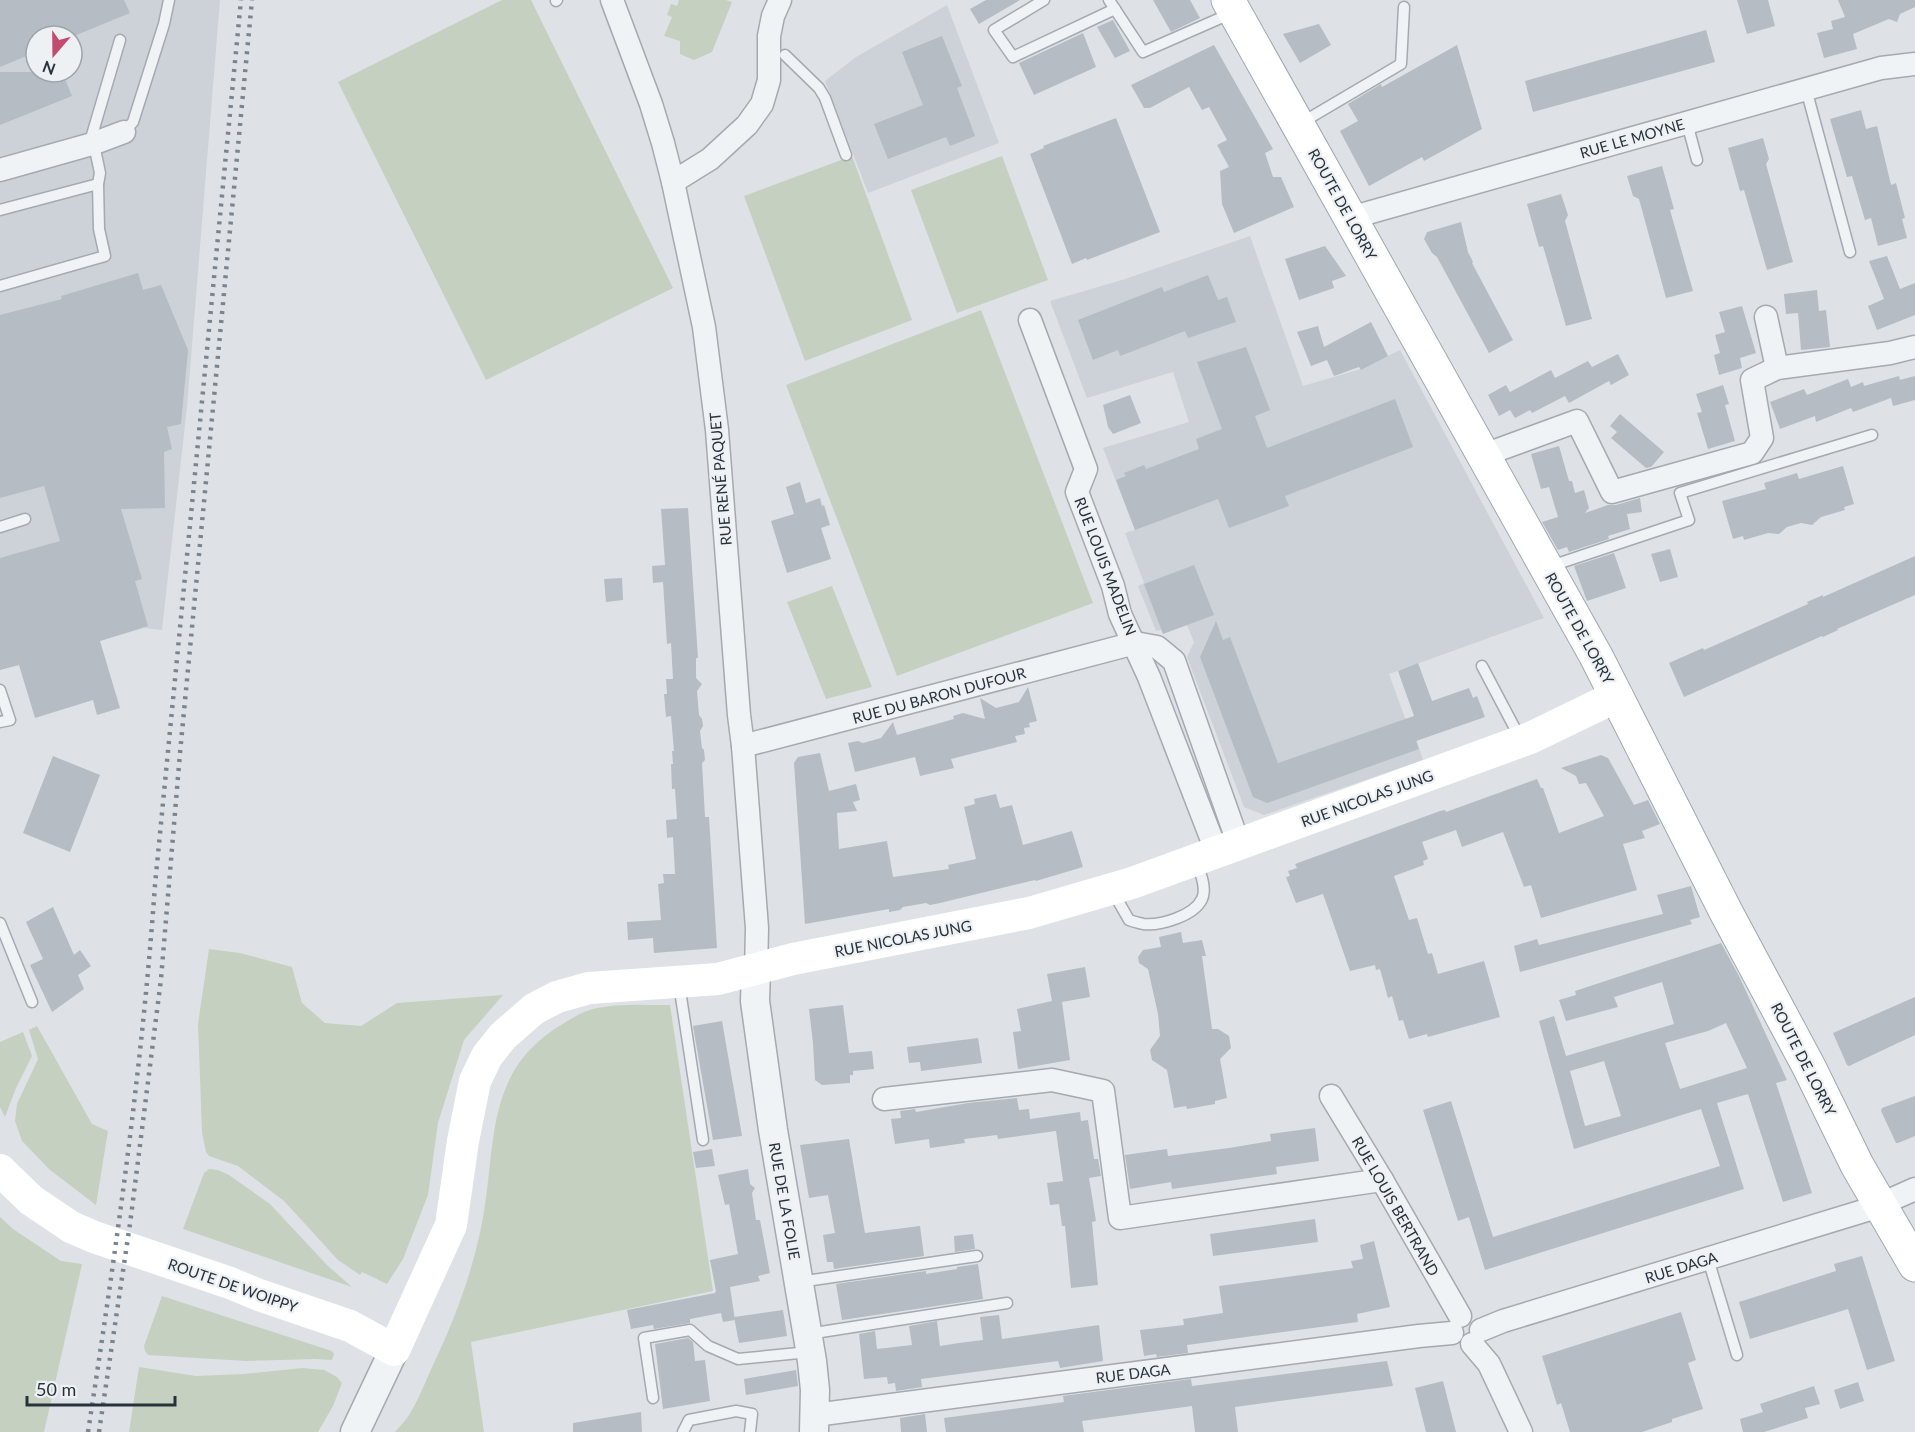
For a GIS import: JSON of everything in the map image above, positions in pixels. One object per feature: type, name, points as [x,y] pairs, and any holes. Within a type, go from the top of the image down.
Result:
[{"type":"main road","name":"ROUTE DE LORRY","points":[[1232,6],[1617,696],[1726,912],[1809,1067],[1857,1165],[1915,1265]]},
{"type":"main road","name":"RUE NICOLAS JUNG","points":[[394,1350],[451,1225],[463,1141],[475,1082],[487,1056],[503,1036],[534,1009],[567,994],[589,988],[718,979],[793,959],[1029,913],[1112,889],[1218,853],[1521,741],[1617,696]]},
{"type":"main road","name":"ROUTE DE WOIPPY","points":[[0,1170],[31,1200],[50,1214],[94,1237],[350,1326],[394,1350]]},
{"type":"street","name":"RUE RENÉ PAQUET","points":[[612,0],[651,104],[673,182],[704,327],[717,430],[738,705],[744,746],[757,928],[756,970]]},
{"type":"street","points":[[673,182],[692,172],[722,148],[747,125],[762,104],[769,80],[769,36],[773,16],[780,0]]},
{"type":"street","name":"RUE LE MOYNE","points":[[1350,218],[1881,68],[1915,64]]},
{"type":"street","points":[[0,170],[92,144],[124,132]]},
{"type":"street","points":[[1766,317],[1777,368]]},
{"type":"street","name":"RUE LOUIS MADELIN","points":[[1030,320],[1086,469],[1077,492],[1113,586],[1120,614],[1135,643],[1157,647],[1174,661],[1218,853]]},
{"type":"street","points":[[1484,455],[1577,421],[1612,492],[1752,453],[1762,438],[1752,380],[1777,368],[1890,353],[1915,347]]},
{"type":"street","name":"RUE DU BARON DUFOUR","points":[[744,746],[1135,643]]},
{"type":"street","name":"RUE DE LA FOLIE","points":[[756,970],[755,1001],[809,1343],[815,1390],[814,1424]]},
{"type":"street","points":[[884,1099],[1052,1080],[1103,1091],[1120,1218],[1382,1180]]},
{"type":"street","name":"RUE LOUIS BERTRAND","points":[[1331,1096],[1382,1180],[1456,1325]]},
{"type":"street","name":"RUE DAGA","points":[[1477,1337],[1503,1321],[1881,1206],[1915,1189]]},
{"type":"street","points":[[1456,1325],[1465,1315],[1474,1317],[1480,1325],[1477,1337],[1521,1432]]},
{"type":"street","name":"RUE DAGA","points":[[814,1424],[1372,1342],[1456,1325]]},
{"type":"street","points":[[355,1432],[394,1350]]},
{"type":"lane","points":[[124,132],[133,122],[164,24],[169,0]]},
{"type":"lane","points":[[1044,0],[994,30],[1013,57],[1112,5],[1143,52],[1232,6]]},
{"type":"lane","points":[[1298,125],[1401,64],[1404,7]]},
{"type":"lane","points":[[0,286],[105,256],[99,229],[98,184],[100,173],[92,144],[92,135],[120,40]]},
{"type":"lane","points":[[785,55],[819,88],[825,98],[846,155]]},
{"type":"lane","points":[[1806,89],[1850,252]]},
{"type":"lane","points":[[1687,123],[1697,160]]},
{"type":"lane","points":[[0,210],[98,184]]},
{"type":"lane","points":[[1546,568],[1689,520],[1680,494],[1872,435]]},
{"type":"lane","points":[[0,527],[25,519]]},
{"type":"lane","points":[[1482,666],[1521,741]]},
{"type":"lane","points":[[0,690],[10,720],[0,722]]},
{"type":"lane","points":[[1112,889],[1129,920],[1145,924],[1183,917],[1194,910],[1202,899],[1204,887],[1218,853]]},
{"type":"lane","points":[[0,923],[32,1002]]},
{"type":"lane","points":[[681,981],[681,997],[703,1140]]},
{"type":"lane","points":[[799,1282],[977,1256]]},
{"type":"lane","points":[[1707,1259],[1737,1355]]},
{"type":"lane","points":[[653,1398],[644,1338],[690,1330],[708,1346],[738,1359],[1007,1303]]},
{"type":"lane","points":[[683,1432],[689,1420],[736,1411],[752,1414],[750,1432]]},
{"type":"shaded area","points":[[0,0],[220,0],[187,407],[162,630],[144,628],[0,670]]},
{"type":"shaded area","points":[[947,5],[999,143],[868,193],[825,81],[856,57]]},
{"type":"shaded area","points":[[1250,236],[1303,386],[1361,369],[1400,350],[1544,618],[1389,674],[1405,718],[1410,720],[1423,760],[1264,815],[1244,807],[1187,657],[1194,642],[1187,625],[1156,631],[1138,586],[1144,583],[1125,533],[1135,530],[1103,448],[1189,422],[1173,372],[1087,398],[1050,301],[1122,280]]},
{"type":"green space","points":[[502,0],[531,0],[673,288],[486,380],[338,82]]},
{"type":"green space","points":[[679,0],[732,2],[712,52],[694,60],[680,54],[680,41],[664,36],[672,17],[667,15],[671,4],[677,6]]},
{"type":"green space","points":[[852,156],[912,320],[805,361],[744,196]]},
{"type":"green space","points":[[1002,156],[1048,280],[957,313],[911,190]]},
{"type":"green space","points":[[981,310],[1093,603],[897,676],[786,385]]},
{"type":"green space","points":[[832,586],[872,687],[826,699],[787,602]]},
{"type":"green space","points":[[209,949],[240,953],[292,967],[302,1003],[325,1023],[361,1026],[397,1003],[503,995],[464,1040],[438,1123],[428,1195],[403,1259],[387,1284],[362,1272],[360,1275],[338,1260],[284,1201],[238,1166],[209,1156],[206,1152],[202,1132],[198,1024]]},
{"type":"green space","points":[[670,1005],[713,1291],[471,1342],[484,1432],[395,1432],[409,1416],[418,1399],[462,1296],[482,1223],[498,1113],[506,1088],[518,1065],[536,1044],[561,1025],[584,1012],[612,1006]]},
{"type":"green space","points":[[37,1026],[92,1124],[108,1131],[96,1205],[50,1170],[22,1141],[15,1121],[17,1104],[38,1059],[29,1030]]},
{"type":"green space","points":[[23,1032],[32,1056],[5,1117],[0,1107],[0,1042]]},
{"type":"green space","points":[[209,1169],[229,1175],[270,1204],[327,1265],[352,1287],[183,1229],[204,1173]]},
{"type":"green space","points":[[0,1217],[13,1229],[61,1261],[82,1264],[44,1432],[0,1432]]},
{"type":"green space","points":[[162,1296],[332,1351],[334,1354],[332,1360],[246,1361],[148,1355],[144,1346]]},
{"type":"green space","points":[[139,1367],[196,1376],[302,1368],[324,1370],[337,1377],[342,1383],[333,1406],[318,1432],[129,1432]]},
{"type":"building","points":[[0,0],[124,0],[130,13],[84,32],[84,24],[24,24],[24,57],[0,67]]},
{"type":"building","points":[[986,0],[1020,0],[979,24],[970,9]]},
{"type":"building","points":[[1153,0],[1190,0],[1200,18],[1171,32]]},
{"type":"building","points":[[1737,0],[1768,0],[1775,26],[1747,34]]},
{"type":"building","points":[[1838,0],[1915,0],[1915,7],[1900,14],[1897,22],[1889,19],[1853,34],[1857,49],[1824,58],[1817,33],[1833,29],[1831,21],[1845,17]]},
{"type":"building","points":[[1113,20],[1130,51],[1115,58],[1097,27]]},
{"type":"building","points":[[1319,24],[1331,45],[1300,63],[1283,34]]},
{"type":"building","points":[[1706,30],[1715,62],[1533,112],[1525,81]]},
{"type":"building","points":[[1083,33],[1096,67],[1034,95],[1019,63]]},
{"type":"building","points":[[942,36],[962,86],[957,88],[975,136],[950,146],[946,137],[888,159],[874,124],[923,105],[902,52]]},
{"type":"building","points":[[1214,45],[1273,149],[1265,153],[1273,177],[1281,177],[1294,207],[1234,233],[1222,204],[1220,171],[1229,167],[1217,145],[1227,140],[1209,107],[1202,110],[1189,87],[1150,108],[1144,108],[1131,85]]},
{"type":"building","points":[[1457,45],[1482,129],[1424,161],[1422,157],[1369,186],[1340,131],[1358,121],[1348,104],[1381,84],[1382,87]]},
{"type":"building","points":[[0,72],[24,72],[24,84],[67,84],[72,96],[0,125]]},
{"type":"building","points":[[1861,110],[1866,129],[1877,126],[1891,185],[1896,183],[1905,218],[1902,219],[1907,238],[1878,246],[1871,218],[1865,220],[1852,176],[1847,177],[1830,119]]},
{"type":"building","points":[[1116,118],[1160,232],[1072,264],[1030,154],[1044,148],[1043,146]]},
{"type":"building","points":[[1763,138],[1769,159],[1766,164],[1793,262],[1767,270],[1744,190],[1740,191],[1728,148]]},
{"type":"building","points":[[1662,166],[1674,209],[1670,210],[1693,291],[1666,298],[1639,199],[1633,196],[1627,176]]},
{"type":"building","points":[[1561,194],[1568,215],[1565,221],[1592,319],[1566,326],[1543,246],[1539,247],[1527,204]]},
{"type":"building","points":[[1461,222],[1472,263],[1513,340],[1489,353],[1437,257],[1424,239],[1427,232]]},
{"type":"building","points":[[1325,246],[1346,276],[1332,281],[1334,288],[1299,300],[1285,259]]},
{"type":"building","points":[[1887,256],[1900,289],[1915,283],[1915,315],[1877,330],[1868,306],[1884,299],[1869,261]]},
{"type":"building","points":[[138,273],[143,290],[161,285],[188,350],[181,424],[167,427],[172,449],[164,452],[165,508],[121,509],[142,579],[135,581],[148,626],[100,641],[120,708],[97,715],[93,700],[35,718],[19,665],[0,670],[0,558],[60,541],[44,486],[0,498],[0,315],[62,299],[61,296]]},
{"type":"building","points":[[1208,275],[1218,300],[1227,297],[1236,322],[1188,338],[1185,331],[1120,356],[1118,350],[1093,360],[1078,320],[1162,287],[1164,292]]},
{"type":"building","points":[[1817,290],[1819,311],[1826,310],[1830,347],[1801,350],[1798,313],[1786,314],[1784,294]]},
{"type":"building","points":[[1742,306],[1756,353],[1740,358],[1742,368],[1719,375],[1714,355],[1720,353],[1715,335],[1725,332],[1719,312]]},
{"type":"building","points":[[1371,322],[1388,356],[1361,370],[1359,367],[1334,376],[1327,360],[1311,366],[1297,332],[1318,326],[1324,347]]},
{"type":"building","points":[[1246,347],[1270,410],[1255,416],[1267,448],[1395,399],[1413,447],[1285,496],[1289,506],[1229,528],[1218,499],[1135,530],[1116,480],[1126,476],[1124,473],[1144,465],[1146,469],[1199,449],[1196,439],[1222,429],[1197,362]]},
{"type":"building","points":[[1618,354],[1629,375],[1611,385],[1609,381],[1569,403],[1565,396],[1532,413],[1530,410],[1515,418],[1510,410],[1499,416],[1488,395],[1506,385],[1510,392],[1551,370],[1555,378],[1588,361],[1592,367]]},
{"type":"building","points":[[1899,376],[1900,380],[1915,376],[1915,400],[1893,406],[1891,398],[1853,412],[1851,408],[1816,422],[1815,416],[1780,429],[1770,402],[1804,389],[1807,395],[1848,379],[1851,387],[1863,382],[1864,386]]},
{"type":"building","points":[[1723,385],[1729,404],[1725,405],[1735,441],[1708,449],[1697,413],[1702,412],[1696,394]]},
{"type":"building","points":[[1130,395],[1141,423],[1113,434],[1108,427],[1103,405]]},
{"type":"building","points":[[1620,414],[1664,452],[1651,467],[1646,468],[1611,438],[1617,432],[1610,426]]},
{"type":"building","points":[[1559,446],[1569,481],[1572,481],[1575,493],[1584,490],[1589,508],[1585,513],[1640,498],[1642,512],[1627,514],[1630,529],[1608,536],[1609,539],[1569,552],[1567,547],[1558,550],[1542,522],[1558,517],[1549,487],[1541,489],[1531,454]]},
{"type":"building","points":[[1843,466],[1854,504],[1844,507],[1845,510],[1821,517],[1812,525],[1801,523],[1787,527],[1779,534],[1768,533],[1744,540],[1743,536],[1733,539],[1722,501],[1766,489],[1764,483],[1797,473],[1799,479]]},
{"type":"building","points":[[800,482],[806,503],[820,498],[822,506],[824,505],[830,525],[821,528],[831,559],[787,573],[771,521],[794,514],[786,487]]},
{"type":"building","points":[[688,508],[698,658],[696,658],[696,678],[702,684],[697,691],[699,715],[703,726],[700,731],[705,760],[702,763],[705,817],[709,817],[717,948],[654,953],[653,938],[628,940],[627,922],[661,920],[658,884],[664,883],[663,874],[675,874],[673,837],[667,838],[666,820],[677,819],[675,789],[672,789],[671,764],[673,764],[672,751],[674,751],[671,716],[666,717],[664,694],[667,694],[666,679],[673,679],[671,643],[667,644],[663,582],[653,583],[652,566],[665,565],[661,509]]},
{"type":"building","points":[[1670,549],[1678,577],[1660,582],[1651,554]]},
{"type":"building","points":[[1614,553],[1626,588],[1587,601],[1574,566]]},
{"type":"building","points":[[1915,556],[1915,595],[1684,697],[1669,663],[1703,648],[1704,650],[1808,604],[1807,602]]},
{"type":"building","points":[[1194,565],[1214,615],[1163,634],[1144,584]]},
{"type":"building","points":[[622,578],[623,600],[606,602],[604,579]]},
{"type":"building","points":[[1216,621],[1223,640],[1230,637],[1278,763],[1414,716],[1398,671],[1418,663],[1432,701],[1469,688],[1473,698],[1477,696],[1485,717],[1416,741],[1419,749],[1267,803],[1253,797],[1200,657]]},
{"type":"building","points":[[1028,687],[1037,721],[1029,723],[1030,727],[1024,728],[1025,734],[1015,736],[1017,742],[951,759],[954,768],[920,776],[915,757],[855,772],[848,743],[858,741],[863,743],[881,738],[893,722],[897,735],[954,719],[953,716],[963,713],[985,719],[980,698],[996,708],[1019,702]]},
{"type":"building","points":[[820,753],[829,791],[856,784],[860,800],[853,802],[857,811],[837,813],[839,849],[887,841],[893,877],[949,869],[948,865],[976,859],[964,807],[975,804],[974,799],[996,794],[1000,808],[1012,805],[1023,845],[1072,831],[1083,867],[1036,881],[940,903],[930,905],[926,903],[889,912],[889,909],[805,924],[794,763],[798,757]]},
{"type":"building","points":[[1601,755],[1608,758],[1634,805],[1648,800],[1660,824],[1642,831],[1645,838],[1623,844],[1637,890],[1541,918],[1531,885],[1524,887],[1503,832],[1462,847],[1456,830],[1422,842],[1428,859],[1423,861],[1424,865],[1394,876],[1409,920],[1417,918],[1428,954],[1432,953],[1438,974],[1484,961],[1500,1017],[1428,1037],[1427,1034],[1409,1039],[1403,1020],[1399,1021],[1392,996],[1388,998],[1380,969],[1376,970],[1375,965],[1350,971],[1323,894],[1296,903],[1286,877],[1290,876],[1288,871],[1297,868],[1295,864],[1440,811],[1445,810],[1446,812],[1537,779],[1543,788],[1559,833],[1604,816],[1586,783],[1579,784],[1576,776],[1561,768]]},
{"type":"building","points":[[53,756],[100,775],[70,852],[23,833]]},
{"type":"building","points":[[1691,886],[1700,917],[1690,920],[1692,924],[1520,972],[1514,946],[1537,939],[1539,945],[1663,914],[1657,895]]},
{"type":"building","points":[[53,907],[74,955],[80,950],[91,966],[78,975],[84,989],[52,1012],[30,965],[43,959],[26,922]]},
{"type":"building","points":[[1181,932],[1183,943],[1202,940],[1206,956],[1202,956],[1212,1029],[1218,1029],[1229,1036],[1231,1048],[1220,1059],[1227,1098],[1215,1101],[1215,1104],[1187,1109],[1186,1106],[1174,1108],[1167,1070],[1152,1060],[1150,1050],[1160,1036],[1158,1014],[1148,969],[1139,963],[1138,957],[1143,950],[1161,947],[1159,937]]},
{"type":"building","points":[[1721,943],[1739,976],[1787,1080],[1776,1083],[1812,1193],[1783,1202],[1748,1094],[1717,1103],[1744,1189],[1485,1270],[1469,1217],[1458,1221],[1423,1110],[1451,1101],[1493,1237],[1720,1166],[1701,1109],[1574,1149],[1539,1021],[1554,1016],[1566,1056],[1674,1024],[1662,982],[1614,997],[1618,1007],[1566,1021],[1559,1000],[1576,995],[1575,991]],"holes":[[[1726,1023],[1747,1068],[1680,1089],[1665,1043],[1708,1031]],[[1604,1061],[1621,1116],[1585,1126],[1570,1071]]]},
{"type":"building","points":[[1085,967],[1090,997],[1062,1002],[1070,1060],[1018,1069],[1013,1032],[1021,1031],[1017,1009],[1052,1001],[1047,974]]},
{"type":"building","points":[[1915,997],[1915,1035],[1847,1065],[1833,1033]]},
{"type":"building","points":[[843,1005],[849,1053],[872,1051],[874,1069],[853,1071],[853,1075],[850,1075],[850,1083],[822,1085],[815,1080],[809,1009]]},
{"type":"building","points":[[722,1021],[742,1136],[713,1140],[693,1026]]},
{"type":"building","points":[[978,1038],[982,1063],[921,1071],[920,1062],[909,1063],[907,1047]]},
{"type":"building","points":[[1915,1096],[1915,1136],[1896,1143],[1881,1111],[1882,1108]]},
{"type":"building","points":[[1017,1098],[1019,1110],[1029,1109],[1030,1119],[1080,1112],[1081,1121],[1088,1120],[1094,1159],[1098,1159],[1101,1176],[1089,1178],[1096,1221],[1092,1222],[1098,1285],[1071,1288],[1065,1226],[1062,1226],[1059,1204],[1050,1205],[1047,1183],[1063,1181],[1056,1131],[998,1139],[997,1135],[964,1139],[965,1143],[930,1148],[929,1139],[895,1144],[891,1119],[901,1118],[900,1111],[915,1109],[916,1112]]},
{"type":"building","points":[[1315,1128],[1319,1161],[1276,1167],[1277,1174],[1172,1189],[1171,1182],[1130,1189],[1125,1155],[1167,1149],[1168,1156],[1229,1148],[1271,1141],[1270,1134]]},
{"type":"building","points":[[849,1139],[865,1233],[920,1226],[924,1256],[834,1269],[833,1262],[827,1262],[823,1235],[835,1233],[828,1195],[809,1198],[800,1145]]},
{"type":"building","points":[[712,1149],[715,1166],[696,1168],[693,1152]]},
{"type":"building","points":[[748,1169],[750,1184],[755,1188],[752,1193],[756,1220],[760,1220],[770,1273],[758,1276],[760,1281],[730,1287],[735,1320],[723,1322],[721,1313],[690,1319],[690,1323],[654,1329],[653,1325],[631,1329],[627,1310],[715,1293],[710,1260],[738,1254],[729,1204],[725,1205],[718,1175]]},
{"type":"building","points":[[1315,1219],[1318,1242],[1213,1256],[1210,1234]]},
{"type":"building","points":[[973,1234],[975,1249],[955,1252],[954,1236]]},
{"type":"building","points":[[1374,1241],[1390,1307],[1357,1314],[1358,1322],[1187,1345],[1188,1353],[1157,1357],[1156,1354],[1144,1356],[1140,1330],[1184,1325],[1183,1319],[1223,1313],[1219,1286],[1353,1268],[1351,1261],[1363,1259],[1360,1245]]},
{"type":"building","points":[[1862,1256],[1895,1361],[1867,1370],[1848,1309],[1750,1339],[1739,1302],[1836,1271],[1834,1264]]},
{"type":"building","points":[[978,1264],[983,1299],[842,1320],[836,1284],[926,1271],[926,1274]]},
{"type":"building","points":[[783,1310],[787,1336],[739,1343],[734,1317]]},
{"type":"building","points":[[1681,1312],[1696,1360],[1688,1363],[1703,1409],[1642,1432],[1570,1432],[1561,1403],[1557,1405],[1542,1356]]},
{"type":"building","points":[[999,1315],[1002,1339],[1099,1325],[1103,1361],[1060,1368],[1058,1361],[921,1379],[922,1387],[896,1391],[895,1383],[888,1384],[887,1377],[864,1379],[859,1334],[875,1331],[877,1349],[912,1345],[909,1326],[937,1321],[940,1346],[983,1340],[980,1317]]},
{"type":"building","points":[[688,1338],[693,1342],[695,1361],[705,1360],[710,1401],[663,1409],[655,1344]]},
{"type":"building","points":[[1387,1361],[1393,1386],[1235,1407],[1238,1432],[1195,1432],[1192,1406],[1082,1421],[1084,1432],[946,1432],[944,1418],[1064,1402],[1063,1396],[1191,1379],[1192,1386]]},
{"type":"building","points":[[796,1370],[798,1386],[746,1395],[744,1379]]},
{"type":"building","points":[[1443,1381],[1456,1432],[1426,1432],[1415,1388]]},
{"type":"building","points":[[1858,1382],[1864,1401],[1840,1409],[1834,1390]]},
{"type":"building","points":[[1814,1386],[1820,1404],[1805,1408],[1808,1418],[1764,1432],[1743,1432],[1740,1419],[1763,1412],[1760,1404]]},
{"type":"building","points":[[641,1412],[642,1432],[573,1432],[573,1423]]},
{"type":"building","points":[[925,1414],[927,1432],[901,1432],[900,1418]]},
{"type":"railway","points":[[88,1432],[118,1227],[143,1022],[241,0]]},
{"type":"railway","points":[[99,1432],[130,1224],[161,979],[180,753],[252,0]]}]
